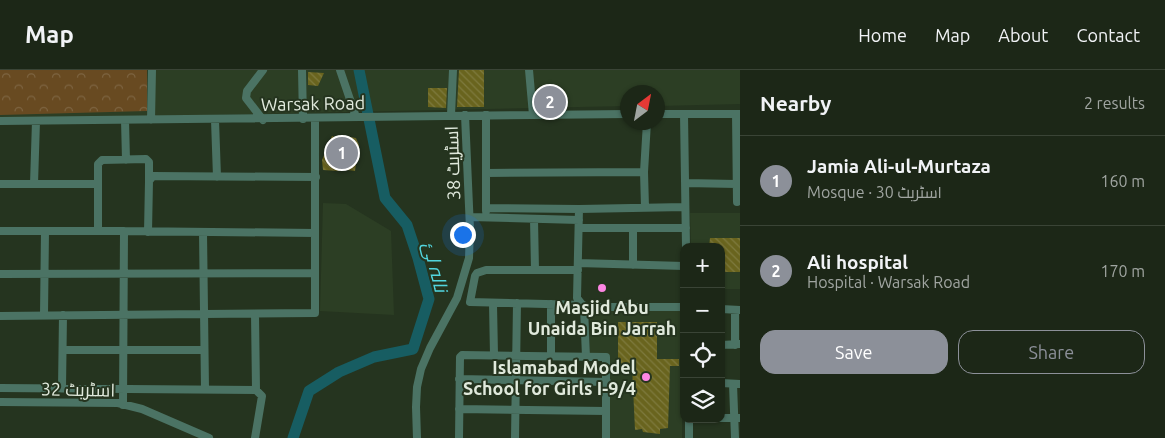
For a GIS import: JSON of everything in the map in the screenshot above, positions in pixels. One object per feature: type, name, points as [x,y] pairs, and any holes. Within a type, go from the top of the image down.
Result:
[{"type":"street","points":[[151,120],[152,70]]},
{"type":"street","points":[[263,70],[247,91],[246,98],[263,120]]},
{"type":"street","points":[[302,70],[303,119]]},
{"type":"street","points":[[340,70],[359,117]]},
{"type":"street","points":[[451,115],[453,70]]},
{"type":"street","points":[[529,70],[533,115]]},
{"type":"street","name":"Warsak Road","points":[[0,121],[263,120],[451,115],[620,114]]},
{"type":"street","points":[[665,114],[738,114],[737,202]]},
{"type":"street","points":[[684,114],[686,243]]},
{"type":"street","name":"اسٹریٹ 38","points":[[417,438],[417,387],[421,369],[456,298],[468,258],[470,218],[465,115]]},
{"type":"street","points":[[485,218],[486,115]]},
{"type":"street","points":[[0,316],[315,313],[315,119]]},
{"type":"street","points":[[125,120],[126,160]]},
{"type":"street","points":[[215,120],[218,176]]},
{"type":"street","points":[[34,184],[36,121]]},
{"type":"street","points":[[645,207],[644,172],[647,130]]},
{"type":"street","points":[[98,231],[98,164],[102,160],[146,160],[149,162],[151,179],[148,232]]},
{"type":"street","points":[[486,172],[644,172]]},
{"type":"street","points":[[151,179],[218,176],[316,177]]},
{"type":"street","points":[[686,183],[736,184]]},
{"type":"street","points":[[0,184],[97,184]]},
{"type":"street","points":[[486,208],[685,207]]},
{"type":"street","points":[[579,209],[578,298],[584,306],[586,357]]},
{"type":"street","points":[[470,218],[534,219],[633,228],[686,228]]},
{"type":"street","points":[[534,219],[535,270]]},
{"type":"street","points":[[633,228],[633,265]]},
{"type":"street","points":[[0,231],[315,233]]},
{"type":"street","points":[[44,315],[45,231]]},
{"type":"street","points":[[123,405],[124,231]]},
{"type":"street","points":[[202,232],[205,389]]},
{"type":"street","points":[[680,266],[633,265],[535,270],[486,270],[477,273],[472,286],[470,302],[680,307]]},
{"type":"street","points":[[0,274],[315,273]]},
{"type":"street","points":[[493,304],[494,355]]},
{"type":"street","points":[[516,438],[517,304]]},
{"type":"street","points":[[551,356],[552,304]]},
{"type":"street","points":[[737,310],[737,344]]},
{"type":"street","points":[[255,314],[256,390]]},
{"type":"street","points":[[62,388],[63,315]]},
{"type":"street","points":[[63,350],[204,350]]},
{"type":"street","points":[[459,438],[461,355],[606,357],[606,438]]},
{"type":"street","points":[[459,379],[607,382]]},
{"type":"street","points":[[735,438],[737,384]]},
{"type":"street","points":[[0,388],[256,390],[262,396],[255,438]]},
{"type":"street","name":"اسٹریٹ 32","points":[[0,402],[109,402],[148,412],[209,438]]},
{"type":"street","points":[[459,409],[606,411]]},
{"type":"street","points":[[689,423],[689,438]]},
{"type":"shaded area","points":[[0,70],[740,70],[740,104],[665,106],[665,85],[620,85],[620,106],[30,119],[0,118]]},
{"type":"shaded area","points":[[323,203],[346,204],[391,231],[394,315],[320,311]]},
{"type":"shaded area","points":[[690,213],[740,213],[740,289],[725,289],[725,243],[691,243]]},
{"type":"shaded area","name":"Islamabad Model School for Girls I-9/4","points":[[590,307],[680,307],[680,423],[682,423],[682,438],[609,438],[609,357],[590,355]]},
{"type":"green space","points":[[0,70],[147,70],[147,111],[0,115]]},
{"type":"building","points":[[459,70],[484,70],[484,107],[457,107]]},
{"type":"building","points":[[308,72],[324,73],[318,86],[308,85]]},
{"type":"building","points":[[428,88],[447,88],[446,108],[428,107]]},
{"type":"building","points":[[332,136],[343,140],[345,136],[356,138],[359,145],[355,171],[340,169],[338,171],[323,170],[322,160]]},
{"type":"building","points":[[710,238],[740,238],[740,272],[725,272],[725,243],[709,243]]},
{"type":"building","points":[[618,322],[657,322],[657,359],[679,359],[679,366],[670,366],[668,428],[660,429],[660,434],[643,432],[642,429],[635,430],[632,366],[618,366]]},
{"type":"waterway","name":"نالہ لئ","points":[[293,438],[309,391],[339,372],[374,357],[413,349],[429,299],[407,225],[385,198],[359,70]]},
{"type":"place","name":"Ali hospital","points":[[550,102]]},
{"type":"place","name":"Jamia Ali-ul-Murtaza","points":[[342,153]]},
{"type":"place","name":"Masjid Abu Unaida Bin Jarrah","points":[[602,288]]},
{"type":"place","name":"Islamabad Model School for Girls I-9/4","points":[[646,377]]}]
